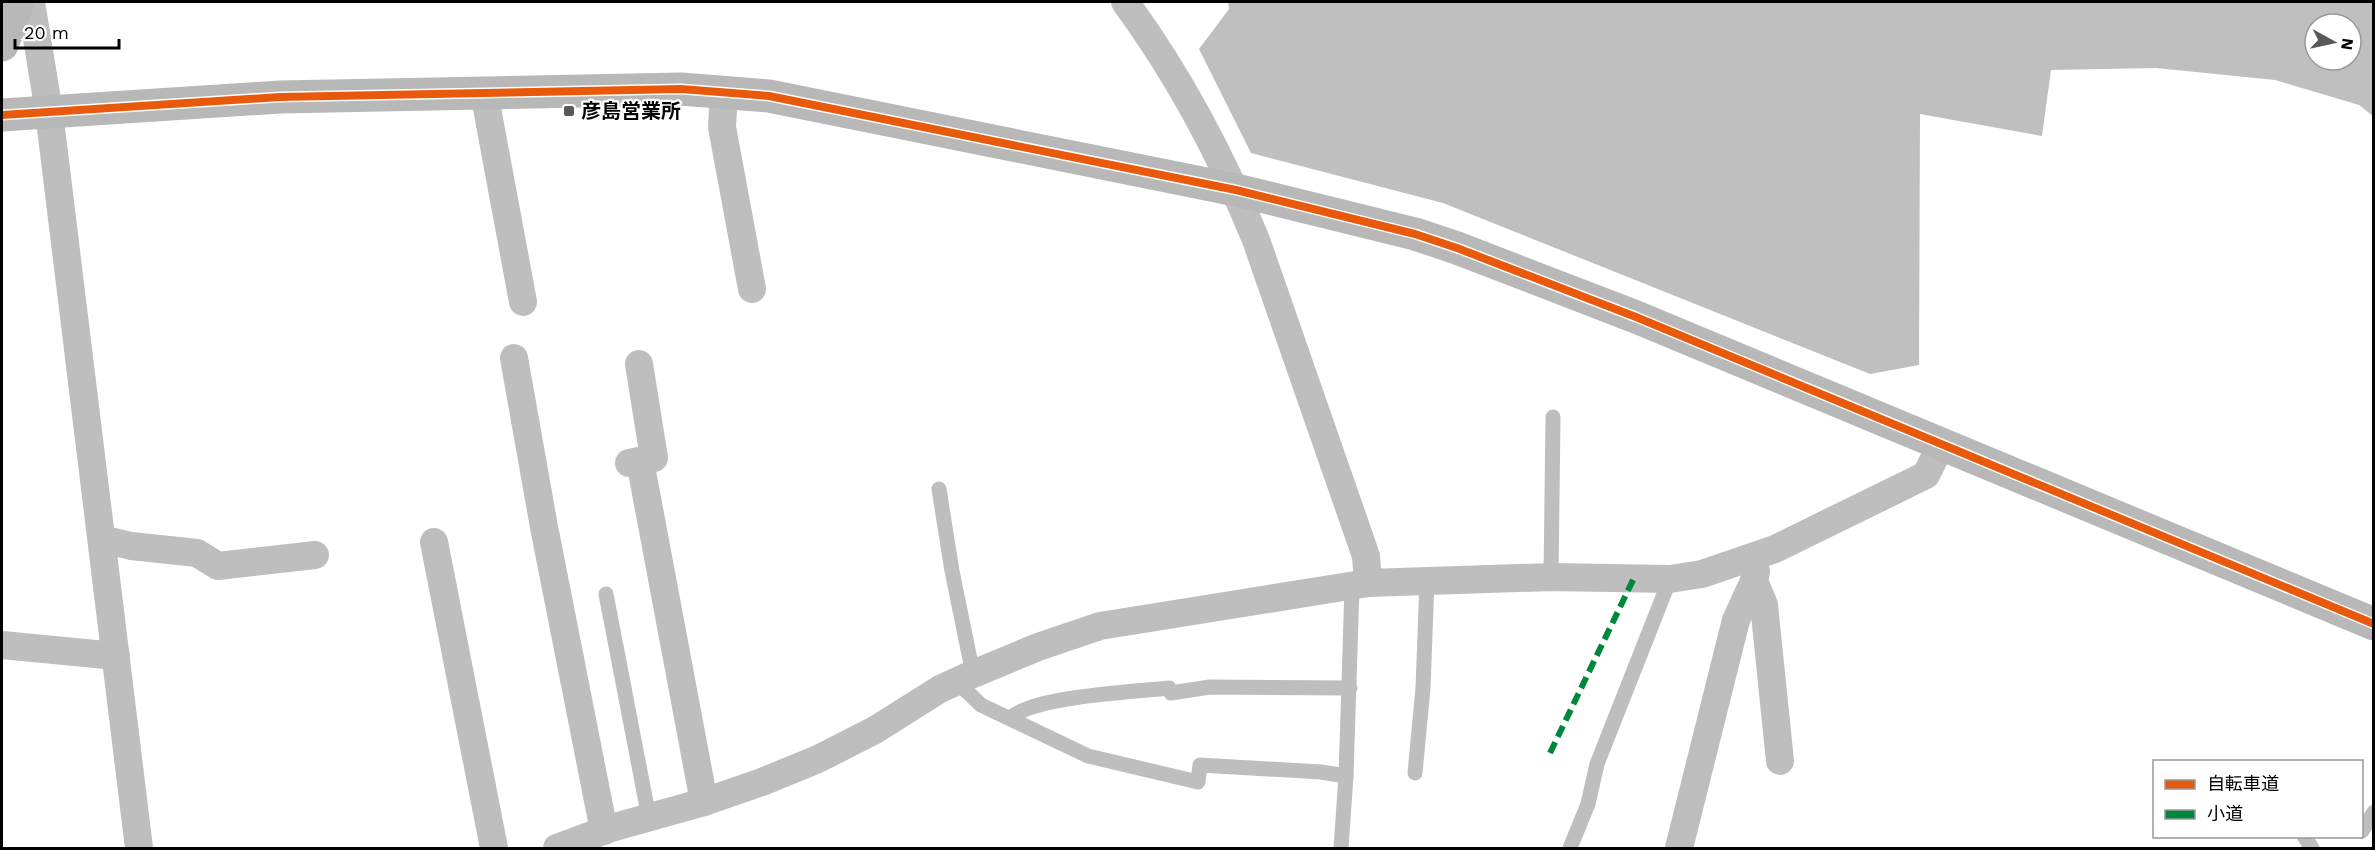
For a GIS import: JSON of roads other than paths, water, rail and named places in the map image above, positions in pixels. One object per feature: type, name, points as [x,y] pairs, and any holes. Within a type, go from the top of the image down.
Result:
[{"type":"street","points":[[2,45],[18,2]]},
{"type":"street","points":[[31,2],[50,112],[139,849]]},
{"type":"street","points":[[1125,2],[1171,70],[1236,190],[1256,240],[1362,544],[1360,585]]},
{"type":"street","points":[[2,116],[280,97],[681,89],[769,96],[1236,190],[1415,234],[1457,248],[1636,317],[2373,624]]},
{"type":"street","points":[[484,92],[523,302]]},
{"type":"street","points":[[724,92],[722,127],[752,289]]},
{"type":"street","points":[[514,358],[544,527],[604,831]]},
{"type":"street","points":[[639,364],[654,458],[633,462],[705,802]]},
{"type":"street","points":[[557,849],[604,831],[705,802],[818,759],[875,730],[965,678],[1038,647],[1119,622],[1360,585],[1551,577],[1670,579],[1757,568],[1832,523],[1926,475],[1941,445]]},
{"type":"street","points":[[102,539],[131,546],[197,553],[218,566],[315,555]]},
{"type":"street","points":[[434,542],[494,849]]},
{"type":"street","points":[[1757,568],[1764,605],[1780,761]]},
{"type":"street","points":[[1679,849],[1736,620],[1757,568]]},
{"type":"street","points":[[2,645],[116,656]]},
{"type":"lane","points":[[1551,577],[1553,417]]},
{"type":"lane","points":[[939,489],[965,678],[981,705],[1088,756],[1134,769],[1198,782],[1200,765],[1321,772],[1347,776]]},
{"type":"lane","points":[[1570,849],[1588,804],[1597,764],[1670,579]]},
{"type":"lane","points":[[1415,772],[1423,688],[1427,581]]},
{"type":"lane","points":[[1341,849],[1347,776],[1350,688],[1360,585]]},
{"type":"lane","points":[[606,594],[649,818]]},
{"type":"lane","points":[[1010,717],[1018,710],[1065,700],[1169,687],[1171,693],[1210,687],[1350,688]]},
{"type":"lane","points":[[2363,828],[2373,812]]},
{"type":"place","name":"彦島営業所","points":[[569,111]]}]
